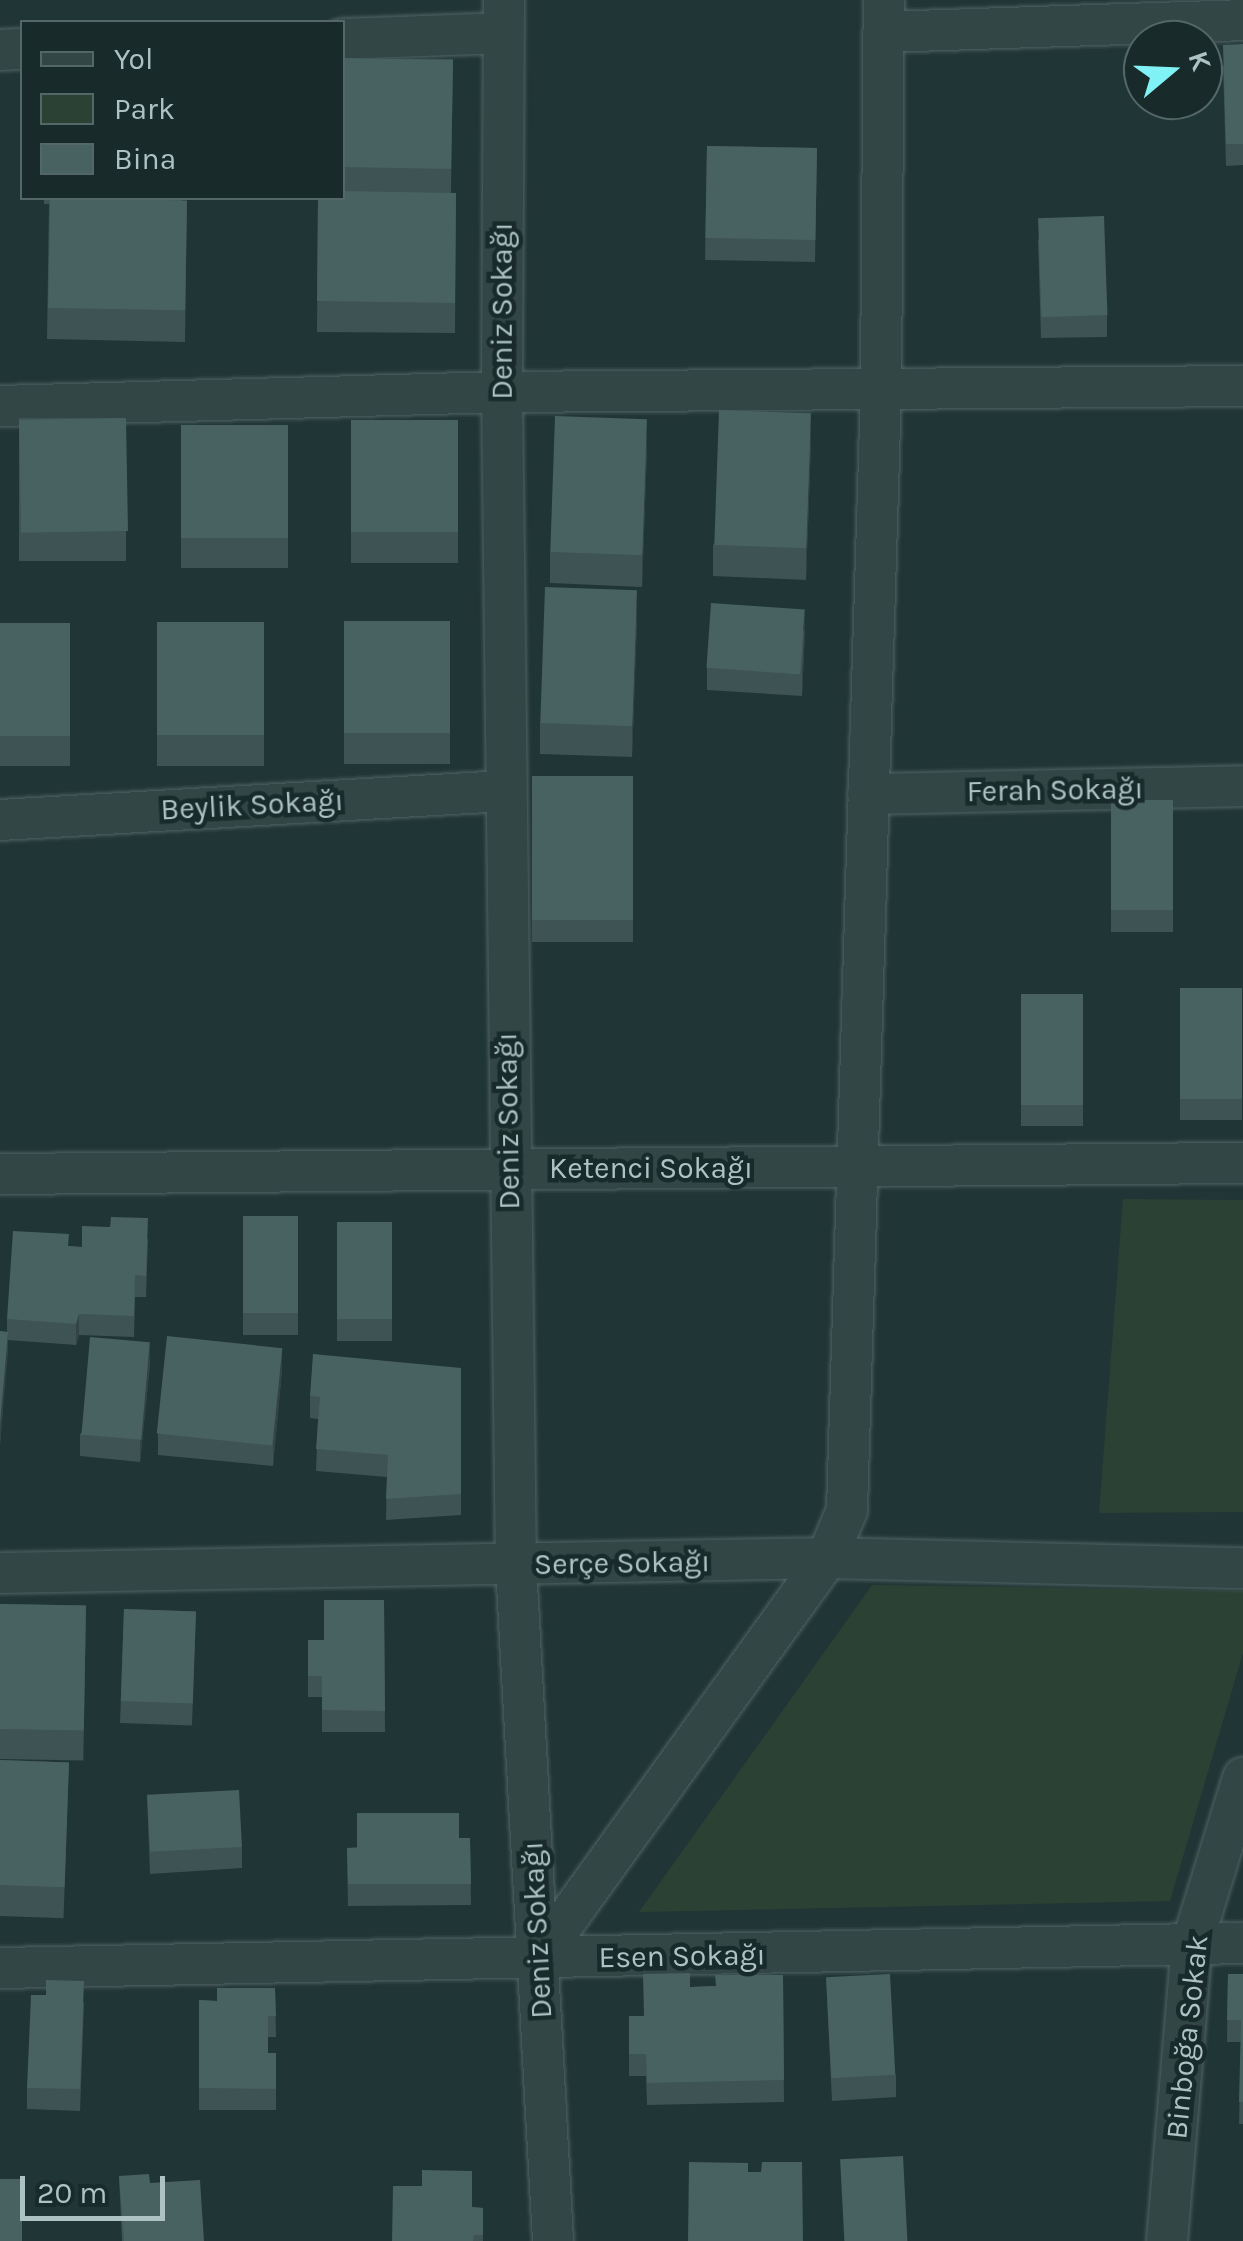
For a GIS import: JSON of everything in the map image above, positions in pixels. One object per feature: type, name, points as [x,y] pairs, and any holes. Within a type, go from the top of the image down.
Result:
[{"type":"street","points":[[538,1960],[828,1558],[846,1510],[880,390],[884,16],[1243,20]]},
{"type":"street","points":[[345,38],[504,17]]},
{"type":"street","name":"Deniz Sokağı","points":[[504,17],[505,791],[516,1566],[552,2241]]},
{"type":"street","points":[[0,406],[502,392],[1243,386]]},
{"type":"street","name":"Ferah Sokağı","points":[[868,794],[1243,786]]},
{"type":"street","name":"Beylik Sokağı","points":[[0,820],[505,791]]},
{"type":"street","name":"Ketenci Sokağı","points":[[0,1174],[1243,1164]]},
{"type":"street","name":"Serçe Sokağı","points":[[0,1573],[828,1558],[1243,1568]]},
{"type":"street","name":"Binboğa Sokak","points":[[1167,2241],[1192,1944],[1243,1778]]},
{"type":"street","name":"Esen Sokağı","points":[[0,1968],[1243,1944]]},
{"type":"green space","points":[[1123,1199],[1243,1200],[1243,1512],[1099,1513]]},
{"type":"green space","points":[[872,1585],[1243,1591],[1243,1653],[1170,1901],[639,1912]]},
{"type":"building","points":[[1243,44],[1243,144],[1226,144],[1223,45]]},
{"type":"building","points":[[345,58],[453,60],[451,169],[345,167]]},
{"type":"building","points":[[707,146],[817,148],[815,240],[705,238]]},
{"type":"building","points":[[345,191],[456,193],[455,303],[317,301],[318,200],[345,200]]},
{"type":"building","points":[[50,200],[187,200],[185,310],[48,308]]},
{"type":"building","points":[[1104,216],[1107,315],[1041,317],[1038,218]]},
{"type":"building","points":[[719,410],[811,413],[806,548],[714,545]]},
{"type":"building","points":[[555,416],[647,419],[642,555],[550,552]]},
{"type":"building","points":[[126,418],[128,531],[21,533],[19,420]]},
{"type":"building","points":[[351,420],[458,420],[458,532],[351,532]]},
{"type":"building","points":[[181,425],[288,425],[288,538],[181,538]]},
{"type":"building","points":[[545,587],[637,590],[632,726],[540,723]]},
{"type":"building","points":[[711,603],[805,610],[800,674],[706,668]]},
{"type":"building","points":[[344,621],[450,621],[450,733],[344,733]]},
{"type":"building","points":[[157,622],[264,622],[264,735],[157,735]]},
{"type":"building","points":[[0,623],[70,623],[70,736],[0,736]]},
{"type":"building","points":[[532,776],[633,776],[633,920],[532,920]]},
{"type":"building","points":[[1111,800],[1173,800],[1173,910],[1111,910]]},
{"type":"building","points":[[1180,988],[1242,988],[1242,1099],[1180,1099]]},
{"type":"building","points":[[1021,994],[1083,994],[1083,1105],[1021,1105]]},
{"type":"building","points":[[243,1216],[298,1216],[298,1313],[243,1313]]},
{"type":"building","points":[[111,1217],[148,1218],[146,1276],[135,1275],[134,1316],[79,1314],[76,1324],[7,1319],[13,1231],[69,1234],[68,1246],[82,1247],[82,1226],[110,1227]]},
{"type":"building","points":[[337,1222],[392,1222],[392,1319],[337,1319]]},
{"type":"building","points":[[0,1331],[8,1332],[0,1423]]},
{"type":"building","points":[[167,1336],[282,1348],[272,1446],[157,1433]]},
{"type":"building","points":[[90,1337],[150,1342],[141,1440],[81,1435]]},
{"type":"building","points":[[313,1354],[461,1368],[461,1494],[386,1499],[388,1455],[316,1449],[320,1397],[310,1396]]},
{"type":"building","points":[[324,1600],[384,1600],[385,1711],[322,1710],[322,1676],[308,1676],[308,1640],[324,1640]]},
{"type":"building","points":[[0,1604],[86,1606],[84,1730],[0,1729]]},
{"type":"building","points":[[124,1609],[196,1612],[193,1703],[121,1701]]},
{"type":"building","points":[[0,1760],[69,1762],[65,1887],[0,1885]]},
{"type":"building","points":[[239,1790],[242,1847],[150,1852],[147,1795]]},
{"type":"building","points":[[357,1813],[459,1813],[459,1838],[470,1838],[471,1884],[348,1884],[347,1848],[357,1848]]},
{"type":"building","points":[[690,1973],[690,1987],[716,1986],[715,1975],[783,1975],[784,2080],[647,2083],[646,2054],[629,2054],[629,2016],[644,2016],[643,1974]]},
{"type":"building","points":[[890,1974],[895,2075],[831,2078],[826,1977]]},
{"type":"building","points":[[1228,1974],[1243,1974],[1243,2102],[1239,2102],[1241,2020],[1227,2020]]},
{"type":"building","points":[[46,1980],[84,1981],[80,2089],[27,2088],[31,1995],[46,1995]]},
{"type":"building","points":[[217,1988],[275,1988],[276,2016],[268,2016],[268,2053],[276,2053],[276,2089],[199,2088],[199,2000],[217,2001]]},
{"type":"building","points":[[903,2156],[907,2241],[844,2241],[840,2159]]},
{"type":"building","points":[[689,2162],[748,2163],[748,2172],[761,2172],[762,2162],[802,2162],[803,2241],[688,2241]]},
{"type":"building","points":[[422,2170],[472,2171],[472,2207],[483,2208],[483,2235],[474,2235],[473,2241],[392,2241],[393,2186],[422,2186]]},
{"type":"building","points":[[149,2174],[150,2183],[200,2180],[204,2241],[124,2241],[119,2176]]},
{"type":"building","points":[[0,2179],[22,2179],[22,2241],[0,2241]]}]
